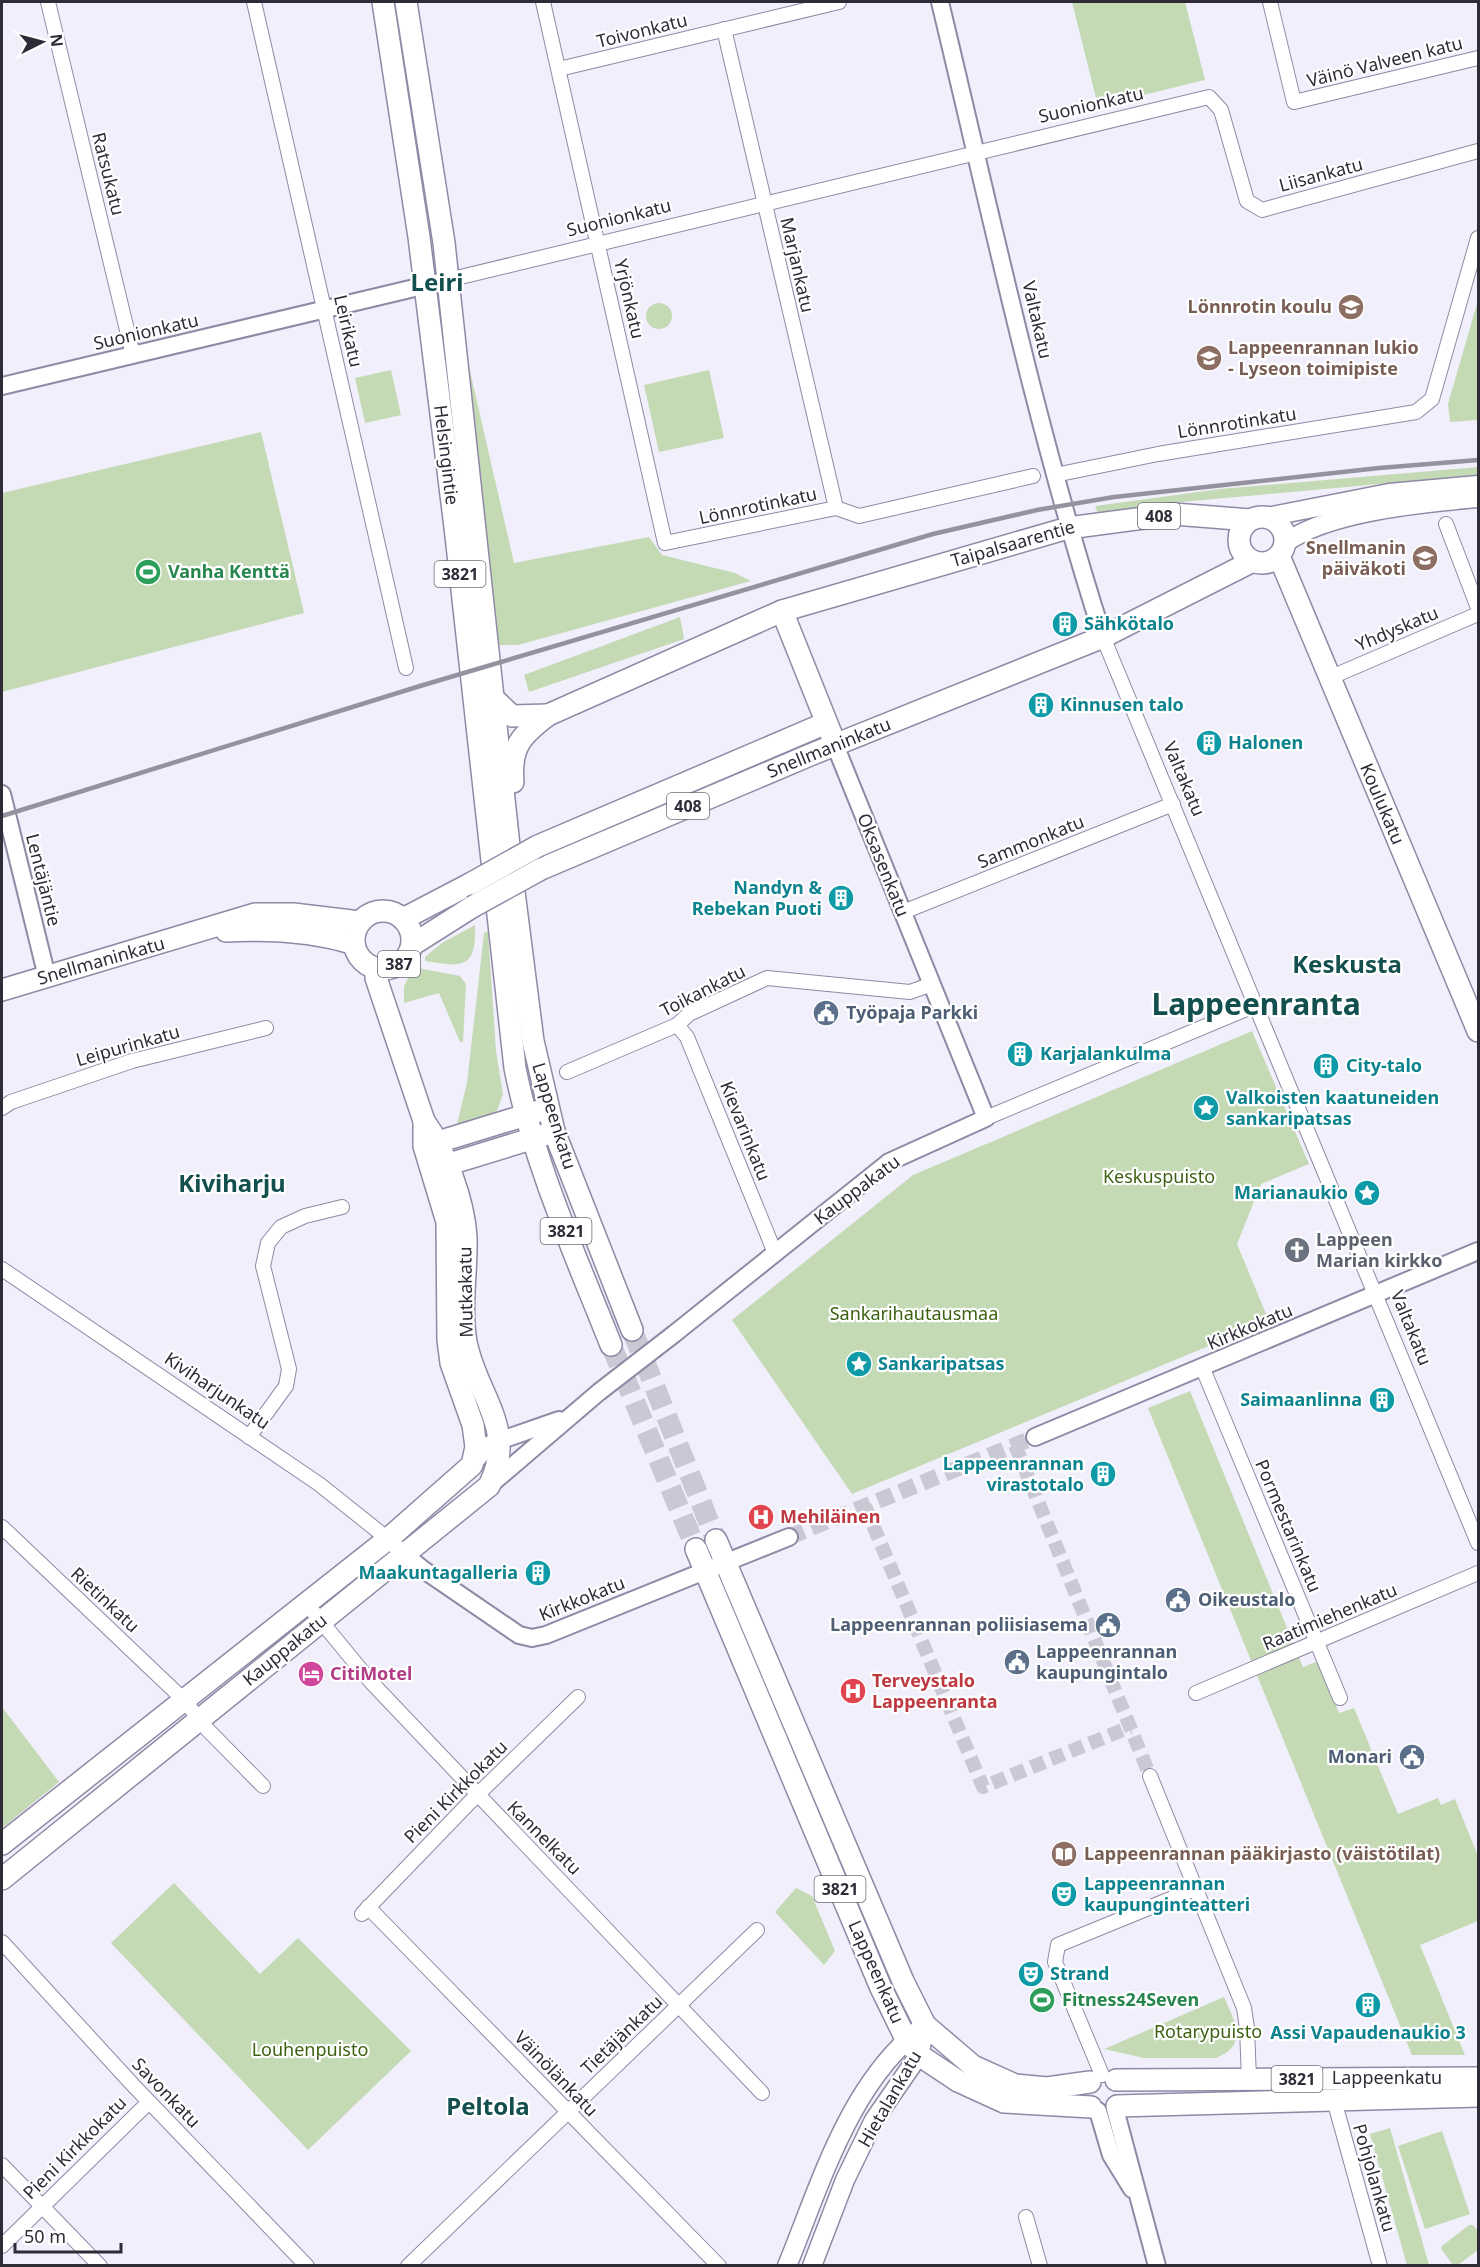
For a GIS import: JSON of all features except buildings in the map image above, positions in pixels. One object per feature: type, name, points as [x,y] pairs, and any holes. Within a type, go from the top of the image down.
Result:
[{"type":"main road","name":"Helsingintie","points":[[383,2],[426,286],[498,910]]},
{"type":"main road","name":"Helsingintie","points":[[406,2],[448,280],[514,892]]},
{"type":"main road","name":"Taipalsaarentie","points":[[782,611],[1068,528],[1174,514],[1259,518],[1389,493],[1479,485]]},
{"type":"main road","name":"408","points":[[1270,556],[1302,531],[1333,521],[1438,502],[1479,498]]},
{"type":"main road","points":[[1259,518],[1279,525],[1270,556],[1241,551],[1239,535],[1259,518]]},
{"type":"main road","name":"Koulukatu","points":[[1270,556],[1284,564],[1286,576],[1479,1031]]},
{"type":"main road","name":"Snellmaninkatu","points":[[412,945],[472,907],[541,869],[835,745],[1104,637],[1270,556]]},
{"type":"main road","name":"408","points":[[509,851],[514,804],[512,757],[525,734],[548,715],[782,611]]},
{"type":"main road","name":"Oksasenkatu","points":[[782,611],[835,745]]},
{"type":"main road","name":"408","points":[[493,698],[512,716],[548,715]]},
{"type":"main road","name":"Snellmaninkatu","points":[[403,919],[538,846],[826,723]]},
{"type":"main road","name":"Lappeenkatu","points":[[514,892],[530,1021],[548,1109],[554,1131],[632,1330]]},
{"type":"main road","name":"Lappeenkatu","points":[[498,910],[512,1047],[525,1116],[531,1138],[611,1345]]},
{"type":"main road","points":[[360,922],[376,912],[386,911],[403,919]]},
{"type":"main road","name":"Snellmaninkatu","points":[[2,990],[255,914],[293,914],[360,922]]},
{"type":"main road","name":"387","points":[[360,922],[356,929],[354,944],[361,960],[375,968],[395,967],[409,954],[412,945],[409,927],[403,919]]},
{"type":"main road","name":"Snellmaninkatu","points":[[201,931],[274,932],[331,937],[354,944]]},
{"type":"main road","name":"Mutkakatu","points":[[375,968],[376,978],[424,1121],[466,1235],[464,1322],[467,1345],[502,1449]]},
{"type":"main road","points":[[432,1144],[548,1109]]},
{"type":"main road","points":[[440,1167],[554,1131]]},
{"type":"main road","name":"Mutkakatu","points":[[440,1167],[447,1222],[448,1340],[452,1363],[473,1425],[476,1447],[472,1466]]},
{"type":"main road","name":"Kauppakatu","points":[[2,1879],[489,1486],[498,1468],[502,1449]]},
{"type":"main road","name":"Kauppakatu","points":[[2,1844],[388,1539],[472,1466]]},
{"type":"main road","name":"Lappeenkatu","points":[[716,1540],[903,1981],[925,2025],[973,2066],[1015,2085],[1047,2088],[1074,2086],[1103,2079],[1479,2078]]},
{"type":"main road","name":"Lappeenkatu","points":[[696,1549],[881,1988],[913,2047],[958,2081],[1004,2102],[1105,2108],[1479,2096]]},
{"type":"main road","name":"Hietalankatu","points":[[812,2265],[845,2180],[925,2025]]},
{"type":"main road","name":"Hietalankatu","points":[[787,2265],[852,2113],[890,2056],[913,2047]]},
{"type":"main road","points":[[1103,2079],[1122,2093],[1105,2108],[1086,2095],[1103,2079]]},
{"type":"street","name":"Ratsukatu","points":[[48,2],[133,355]]},
{"type":"street","name":"Leirikatu","points":[[254,2],[406,668]]},
{"type":"street","name":"Yrjönkatu","points":[[543,2],[665,543]]},
{"type":"street","name":"Toivonkatu","points":[[558,66],[839,2]]},
{"type":"street","name":"Valtakatu","points":[[940,2],[1054,475],[1068,528],[1104,637],[1479,1543]]},
{"type":"street","name":"Väinö Valveen katu","points":[[1270,2],[1294,102],[1479,58]]},
{"type":"street","name":"Marjankatu","points":[[724,29],[836,508]]},
{"type":"street","name":"Suonionkatu","points":[[2,386],[325,311],[598,243],[1209,97],[1221,110],[1226,128]]},
{"type":"street","name":"Liisankatu","points":[[1226,128],[1247,201],[1262,210],[1479,152]]},
{"type":"street","name":"Lönnrotinkatu","points":[[1054,475],[1416,412],[1432,399],[1479,238]]},
{"type":"street","name":"Lönnrotinkatu","points":[[665,543],[836,508],[859,516],[1033,476]]},
{"type":"street","points":[[1446,524],[1479,608]]},
{"type":"street","name":"Yhdyskatu","points":[[1329,678],[1479,614]]},
{"type":"street","name":"Oksasenkatu","points":[[835,745],[986,1118]]},
{"type":"street","name":"Lentäjäntie","points":[[2,794],[47,976]]},
{"type":"street","name":"Sammonkatu","points":[[903,912],[1173,804]]},
{"type":"street","name":"Toikankatu","points":[[567,1072],[677,1025],[689,1014],[767,978],[910,992],[932,984]]},
{"type":"street","name":"Kauppakatu","points":[[472,1466],[566,1418],[889,1162],[986,1118],[1256,1005]]},
{"type":"street","name":"Kievarinkatu","points":[[677,1025],[687,1037],[775,1253]]},
{"type":"street","name":"Leipurinkatu","points":[[2,1108],[11,1102],[132,1061],[266,1028]]},
{"type":"street","points":[[249,1437],[286,1386],[289,1369],[263,1266],[268,1243],[281,1227],[305,1216],[342,1207]]},
{"type":"street","name":"Kirkkokatu","points":[[1035,1437],[1203,1369],[1479,1251]]},
{"type":"street","name":"Kiviharjunkatu","points":[[2,1269],[319,1484],[404,1554]]},
{"type":"street","name":"Pormestarinkatu","points":[[1203,1369],[1340,1698]]},
{"type":"street","name":"Kauppakatu","points":[[502,1449],[566,1418]]},
{"type":"street","name":"Mutkakatu","points":[[473,1425],[502,1449]]},
{"type":"street","name":"Rietinkatu","points":[[2,1527],[184,1700]]},
{"type":"street","name":"Kirkkokatu","points":[[404,1554],[519,1635],[532,1638],[546,1635],[789,1537]]},
{"type":"street","name":"Raatimiehenkatu","points":[[1196,1692],[1479,1573]]},
{"type":"street","name":"Kannelkatu","points":[[306,1603],[371,1682],[762,2093]]},
{"type":"street","name":"Pieni Kirkkokatu","points":[[365,1911],[477,1795],[578,1697]]},
{"type":"street","points":[[184,1700],[199,1719],[263,1786]]},
{"type":"street","points":[[1149,1776],[1244,2008],[1249,2079]]},
{"type":"street","points":[[1103,2079],[1055,1962],[1058,1945],[1195,1889]]},
{"type":"street","name":"Väinölänkatu","points":[[365,1911],[719,2265]]},
{"type":"street","name":"Tietäjänkatu","points":[[408,2265],[757,1930]]},
{"type":"street","name":"Savonkatu","points":[[2,1942],[149,2102],[307,2265]]},
{"type":"street","name":"Pohjolankatu","points":[[1334,2100],[1380,2265]]},
{"type":"street","name":"Pieni Kirkkokatu","points":[[2,2246],[149,2102]]},
{"type":"street","points":[[1105,2108],[1111,2155],[1139,2199],[1157,2265]]},
{"type":"street","points":[[2,2165],[100,2265]]},
{"type":"street","points":[[1026,2217],[1040,2265]]},
{"type":"green space","points":[[1072,2],[1185,2],[1205,80],[1098,106]]},
{"type":"green space","points":[[1478,300],[1478,420],[1450,422],[1448,404]]},
{"type":"green space","points":[[659,303],[668,307],[672,316],[668,325],[659,329],[650,325],[646,316],[650,307]]},
{"type":"green space","points":[[464,345],[514,563],[649,537],[662,555],[735,573],[751,581],[518,645],[496,645]]},
{"type":"green space","points":[[391,370],[401,415],[365,423],[355,378]]},
{"type":"green space","points":[[709,370],[724,438],[659,452],[644,385]]},
{"type":"green space","name":"Vanha Kenttä","points":[[261,432],[304,613],[2,692],[2,493]]},
{"type":"green space","points":[[1478,467],[1478,475],[1181,502],[1098,514],[1095,506],[1220,489]]},
{"type":"green space","points":[[680,617],[684,639],[529,692],[524,675]]},
{"type":"green space","points":[[475,925],[475,940],[470,958],[457,964],[425,961],[425,957],[442,943]]},
{"type":"green space","points":[[488,931],[496,1051],[503,1094],[497,1111],[466,1124],[457,1124],[467,1083],[484,933]]},
{"type":"green space","points":[[413,969],[460,976],[466,984],[463,1042],[460,1042],[439,993],[404,1003],[404,986]]},
{"type":"green space","points":[[1252,1031],[1309,1164],[1261,1184],[1237,1244],[1269,1321],[852,1494],[732,1320],[913,1175]]},
{"type":"green space","points":[[1190,1391],[1303,1667],[1318,1661],[1339,1713],[1354,1708],[1398,1814],[1438,1798],[1441,1805],[1455,1799],[1478,1856],[1478,1921],[1420,1945],[1465,2055],[1412,2055],[1148,1408]]},
{"type":"green space","points":[[2,1707],[59,1782],[2,1828]]},
{"type":"green space","name":"Louhenpuisto","points":[[174,1883],[260,1974],[298,1938],[411,2051],[308,2150],[111,1943]]},
{"type":"green space","points":[[796,1888],[812,1896],[835,1951],[824,1965],[775,1912]]},
{"type":"green space","name":"Rotarypuisto","points":[[1224,1997],[1235,2024],[1236,2040],[1233,2047],[1216,2058],[1144,2058],[1104,2049]]},
{"type":"green space","points":[[1390,2128],[1429,2265],[1407,2265],[1370,2134]]},
{"type":"green space","points":[[1442,2131],[1470,2214],[1425,2229],[1398,2146]]},
{"type":"green space","points":[[1469,2225],[1473,2225],[1478,2231],[1478,2250],[1458,2265],[1453,2265],[1441,2249],[1442,2246]]},
{"type":"tunnel","points":[[632,1330],[716,1540]]},
{"type":"tunnel","points":[[611,1345],[696,1549]]},
{"type":"tunnel","points":[[789,1537],[1035,1437]]},
{"type":"tunnel","points":[[1015,1445],[1150,1776]]},
{"type":"tunnel","points":[[865,1506],[983,1787],[1130,1727]]},
{"type":"railway","points":[[2,816],[420,686],[933,534],[1037,510],[1114,497],[1379,468],[1478,460]]},
{"type":"place","name":"Lönnrotin koulu","points":[[1351,307]]},
{"type":"place","name":"Lappeenrannan lukio - Lyseon toimipiste","points":[[1209,358]]},
{"type":"place","name":"Snellmanin päiväkoti","points":[[1425,558]]},
{"type":"place","name":"Vanha Kenttä","points":[[148,572]]},
{"type":"place","name":"Sähkötalo","points":[[1065,624]]},
{"type":"place","name":"Kinnusen talo","points":[[1041,705]]},
{"type":"place","name":"Halonen","points":[[1209,743]]},
{"type":"place","name":"Nandyn & Rebekan Puoti","points":[[841,898]]},
{"type":"place","name":"Työpaja Parkki","points":[[826,1013]]},
{"type":"place","name":"Karjalankulma","points":[[1020,1054]]},
{"type":"place","name":"City-talo","points":[[1326,1066]]},
{"type":"place","name":"Valkoisten kaatuneiden sankaripatsas","points":[[1206,1108]]},
{"type":"place","name":"Marianaukio","points":[[1367,1193]]},
{"type":"place","name":"Lappeen Marian kirkko","points":[[1297,1250]]},
{"type":"place","name":"Sankaripatsas","points":[[859,1364]]},
{"type":"place","name":"Saimaanlinna","points":[[1382,1400]]},
{"type":"place","name":"Lappeenrannan virastotalo","points":[[1103,1474]]},
{"type":"place","name":"Mehiläinen","points":[[761,1517]]},
{"type":"place","name":"Maakuntagalleria","points":[[538,1573]]},
{"type":"place","name":"Oikeustalo","points":[[1178,1600]]},
{"type":"place","name":"Lappeenrannan poliisiasema","points":[[1108,1625]]},
{"type":"place","name":"Lappeenrannan kaupungintalo","points":[[1017,1662]]},
{"type":"place","name":"CitiMotel","points":[[311,1674]]},
{"type":"place","name":"Terveystalo Lappeenranta","points":[[853,1691]]},
{"type":"place","name":"Monari","points":[[1412,1757]]},
{"type":"place","name":"Lappeenrannan pääkirjasto (väistötilat)","points":[[1064,1854]]},
{"type":"place","name":"Lappeenrannan kaupunginteatteri","points":[[1064,1894]]},
{"type":"place","name":"Strand","points":[[1031,1974]]},
{"type":"place","name":"Fitness24Seven","points":[[1042,2000]]},
{"type":"place","name":"Assi Vapaudenaukio 3","points":[[1368,2005]]},
{"type":"district","name":"Leiri","points":[[437,283]]},
{"type":"district","name":"Keskusta","points":[[1347,965]]},
{"type":"district","name":"Lappeenranta","points":[[1256,1005]]},
{"type":"district","name":"Kiviharju","points":[[232,1184]]},
{"type":"district","name":"Peltola","points":[[488,2107]]},
{"type":"park label","name":"Keskuspuisto","points":[[1159,1177]]},
{"type":"park label","name":"Sankarihautausmaa","points":[[914,1314]]}]
